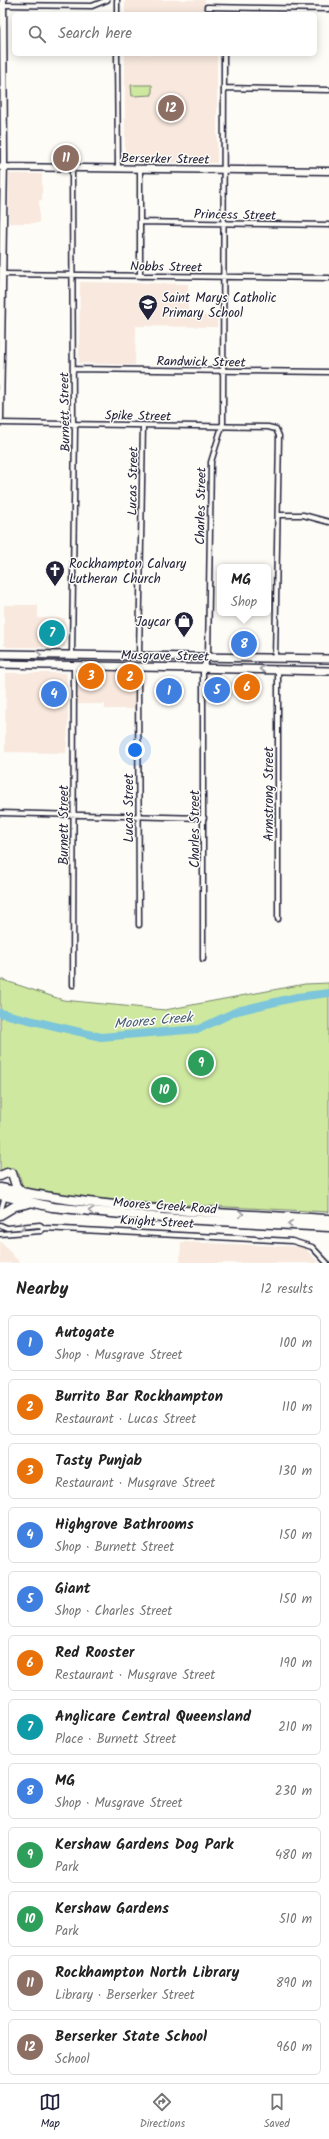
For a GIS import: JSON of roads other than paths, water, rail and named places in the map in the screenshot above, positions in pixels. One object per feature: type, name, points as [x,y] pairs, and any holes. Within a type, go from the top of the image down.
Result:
[{"type":"highway","points":[[6,1174],[22,1192]]},
{"type":"highway","name":"Moores Creek Road","points":[[2,1192],[22,1192],[122,1207],[329,1219]]},
{"type":"highway","name":"Moores Creek Road","points":[[2,1192],[32,1202],[68,1209],[162,1218],[329,1227]]},
{"type":"highway","points":[[0,1215],[15,1206],[32,1202]]},
{"type":"main road","name":"Musgrave Street","points":[[0,654],[329,659]]},
{"type":"main road","name":"Musgrave Street","points":[[0,664],[329,671]]},
{"type":"street","points":[[0,419],[2,274],[2,4],[92,6],[107,0]]},
{"type":"street","points":[[117,0],[117,12]]},
{"type":"street","points":[[207,7],[329,9]]},
{"type":"street","points":[[117,56],[118,169]]},
{"type":"street","name":"Charles Street","points":[[203,959],[203,668],[208,657],[210,462],[221,427],[223,372],[224,56]]},
{"type":"street","points":[[224,88],[329,90]]},
{"type":"street","name":"Berserker Street","points":[[2,167],[329,172]]},
{"type":"street","name":"Burnett Street","points":[[72,168],[74,424],[72,656]]},
{"type":"street","points":[[140,169],[140,276]]},
{"type":"street","name":"Princess Street","points":[[140,222],[329,225]]},
{"type":"street","name":"Nobbs Street","points":[[2,274],[329,278]]},
{"type":"street","name":"Randwick Street","points":[[73,369],[223,372],[329,372]]},
{"type":"street","name":"Spike Street","points":[[0,424],[268,427],[276,429],[279,436],[278,515]]},
{"type":"street","name":"Lucas Street","points":[[139,656],[143,426]]},
{"type":"street","points":[[275,658],[278,515],[303,515],[329,522]]},
{"type":"street","name":"Burnett Street","points":[[73,985],[74,665]]},
{"type":"street","name":"Lucas Street","points":[[138,666],[139,925]]},
{"type":"street","name":"Armstrong Street","points":[[278,669],[278,919]]},
{"type":"street","points":[[0,813],[204,818]]},
{"type":"street","points":[[0,1215],[2,1192]]},
{"type":"street","name":"Knight Street","points":[[0,1225],[7,1228],[40,1225],[44,1228],[286,1240],[307,1245],[327,1263]]},
{"type":"street","name":"Knight Street","points":[[0,1234],[41,1231],[44,1228]]},
{"type":"waterway","name":"Moores Creek","points":[[0,1013],[101,1037],[199,1029],[237,1011],[297,997],[329,993]]},
{"type":"place","name":"Berserker State School","points":[[171,108]]},
{"type":"place","name":"Rockhampton North Library","points":[[66,158]]},
{"type":"place","name":"Saint Marys Catholic Primary School","points":[[148,321]]},
{"type":"place","name":"Rockhampton Calvary Lutheran Church","points":[[55,587]]},
{"type":"place","name":"Anglicare Central Queensland","points":[[52,633]]},
{"type":"place","name":"Jaycar","points":[[184,638]]},
{"type":"place","name":"MG","points":[[244,644]]},
{"type":"place","name":"Tasty Punjab","points":[[91,676]]},
{"type":"place","name":"Burrito Bar Rockhampton","points":[[130,677]]},
{"type":"place","name":"Red Rooster","points":[[247,687]]},
{"type":"place","name":"Giant","points":[[217,690]]},
{"type":"place","name":"Autogate","points":[[169,691]]},
{"type":"place","name":"Highgrove Bathrooms","points":[[54,694]]},
{"type":"place","name":"Kershaw Gardens Dog Park","points":[[201,1063]]},
{"type":"place","name":"Kershaw Gardens","points":[[164,1090]]}]
